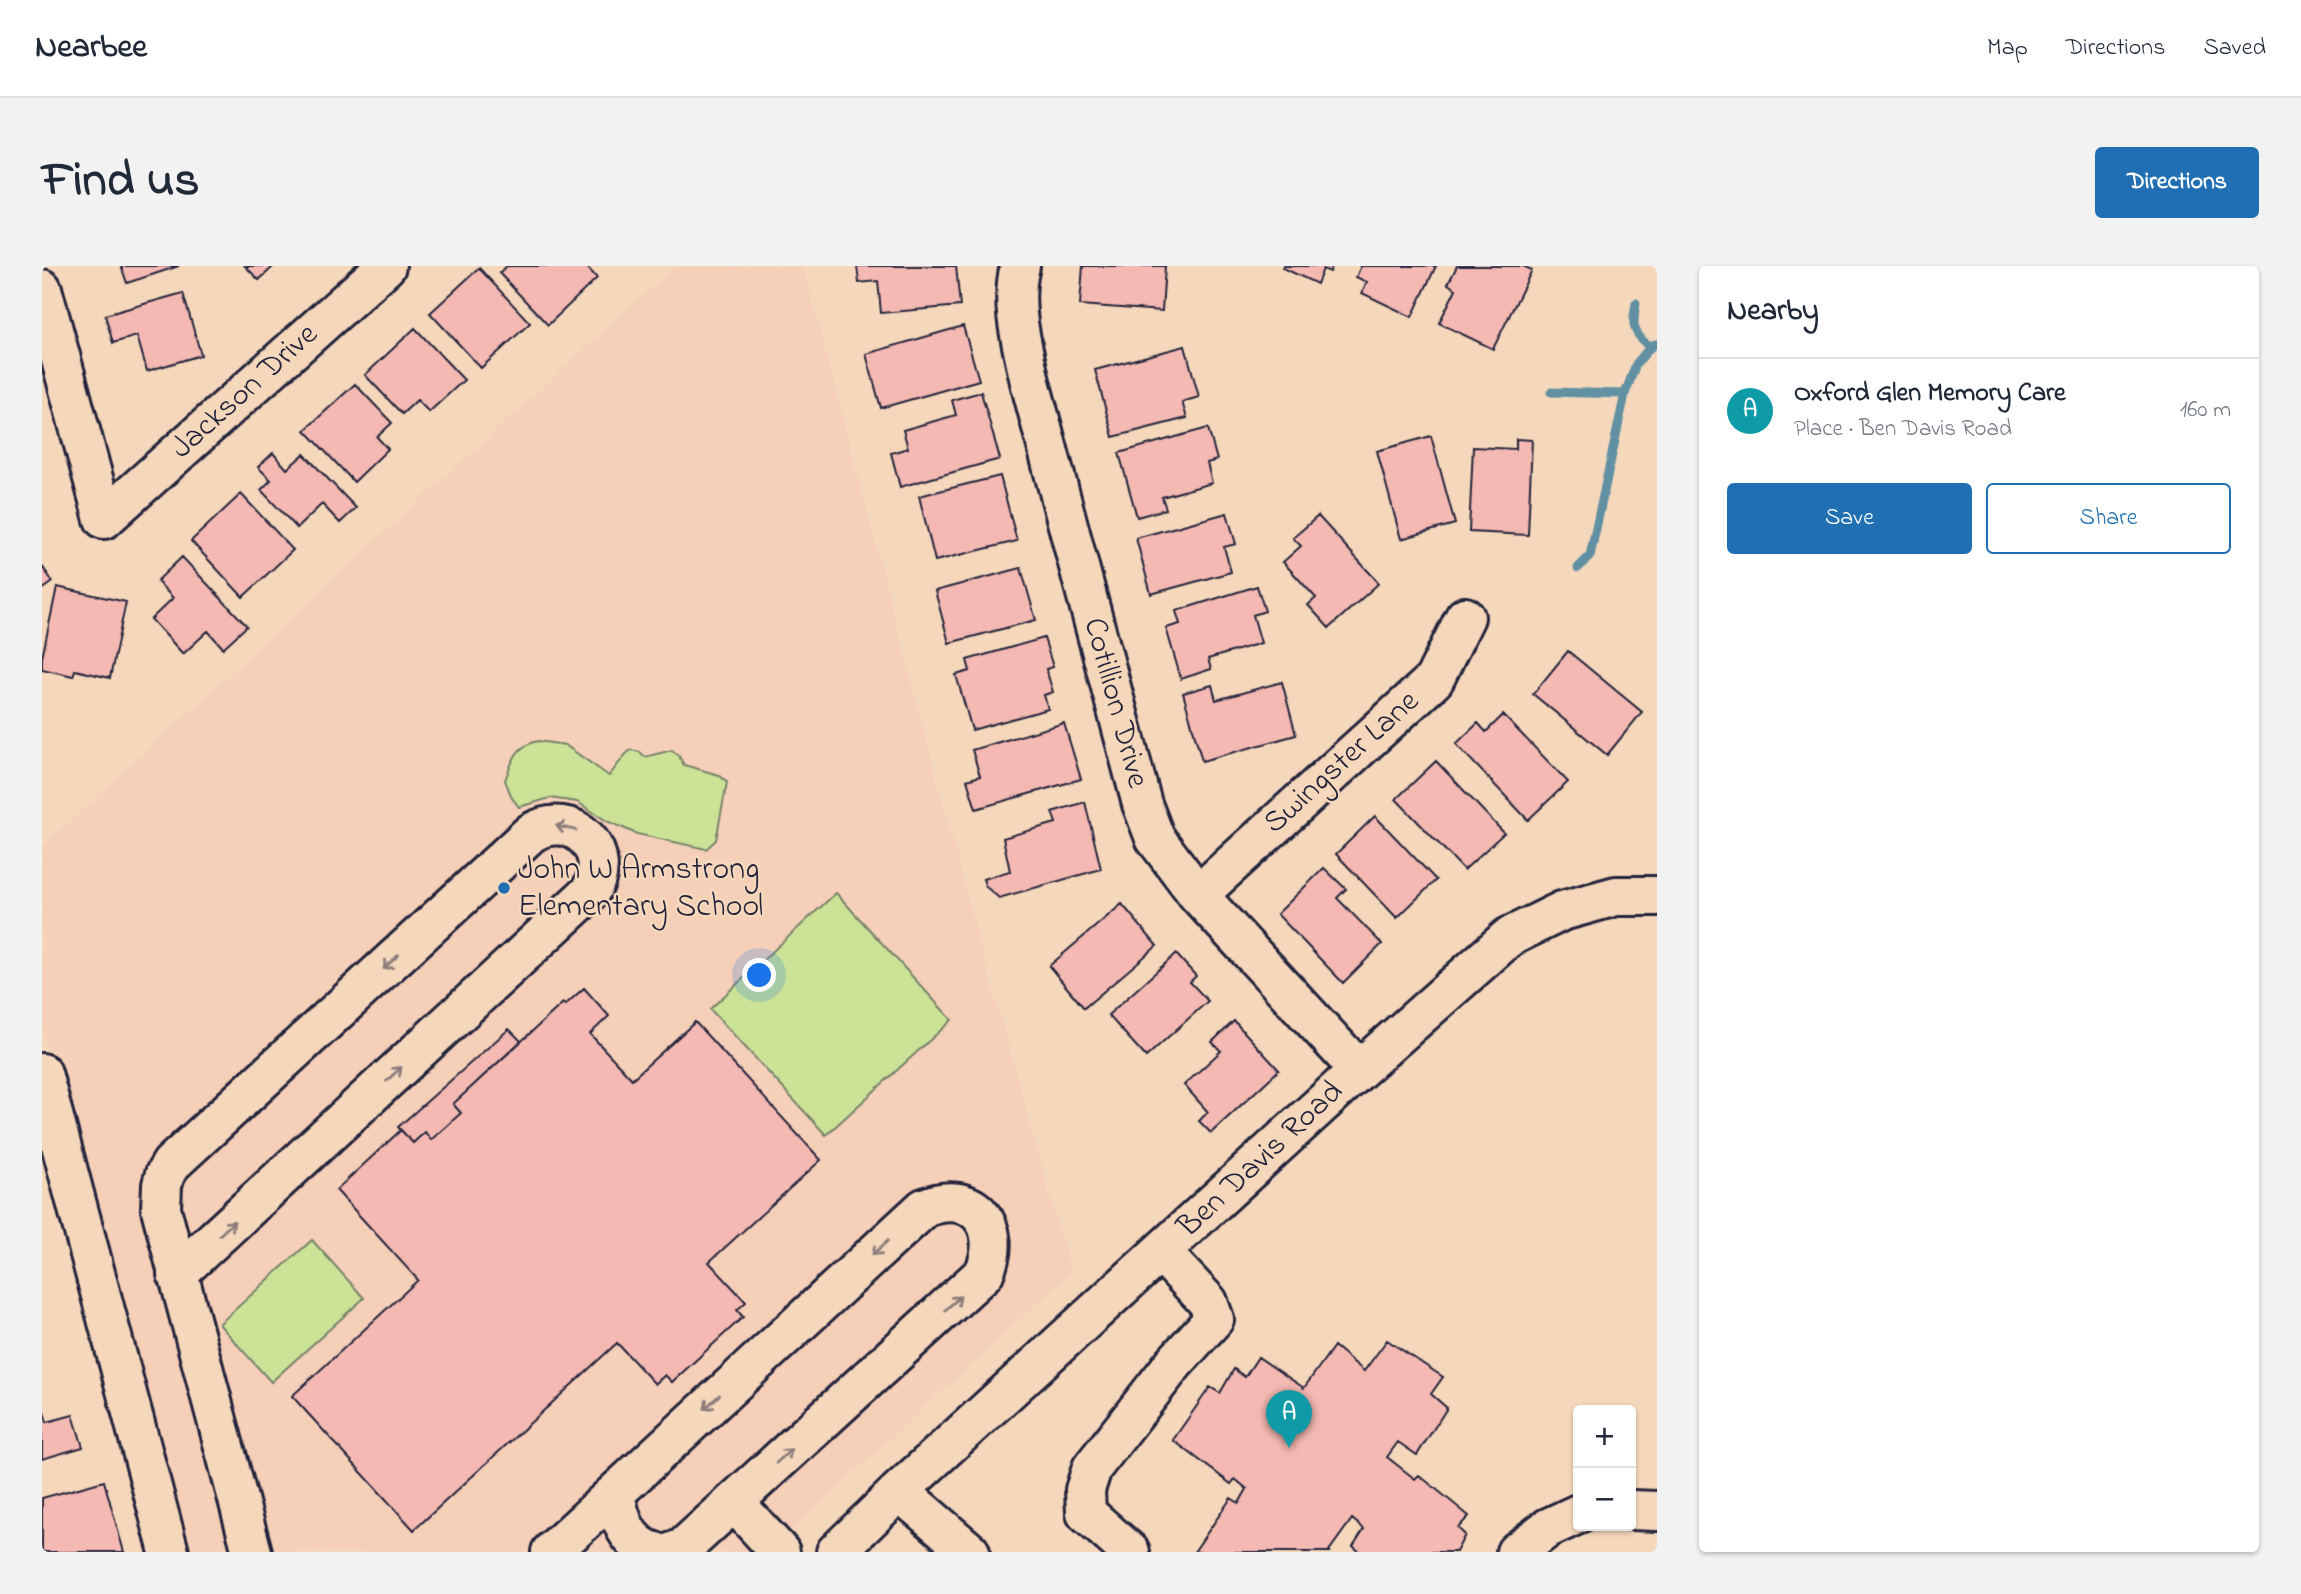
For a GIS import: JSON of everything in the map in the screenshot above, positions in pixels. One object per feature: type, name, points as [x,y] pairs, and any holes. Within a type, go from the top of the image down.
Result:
[{"type":"street","name":"Jackson Drive","points":[[42,289],[104,519],[386,266]]},
{"type":"street","name":"Cotillion Drive","points":[[1020,266],[1016,282],[1018,325],[1030,382],[1142,804],[1155,838],[1198,895],[1359,1070]]},
{"type":"street","name":"Swingster Lane","points":[[1198,895],[1434,680],[1465,617]]},
{"type":"street","points":[[177,1274],[589,893],[597,883],[598,859],[588,838],[580,831],[550,825],[531,833],[171,1164],[165,1174],[160,1197],[161,1209],[177,1274],[251,1552]]},
{"type":"street","name":"Ben Davis Road","points":[[836,1552],[1359,1070],[1509,937],[1562,911],[1616,896],[1657,896]]},
{"type":"street","points":[[42,1073],[169,1552]]},
{"type":"street","points":[[551,1552],[924,1208],[940,1202],[958,1203],[967,1205],[981,1215],[987,1223],[992,1243],[985,1273],[683,1548],[673,1552]]},
{"type":"street","points":[[1130,1552],[1086,1513],[1085,1490],[1092,1468],[1174,1363],[1214,1320],[1208,1302],[1161,1252]]},
{"type":"street","points":[[900,1491],[970,1552]]},
{"type":"street","points":[[615,1493],[622,1525],[641,1546],[655,1552]]},
{"type":"street","points":[[734,1502],[780,1552]]},
{"type":"street","points":[[1636,1510],[1657,1511]]},
{"type":"street","points":[[1516,1552],[1548,1528],[1573,1516]]},
{"type":"shaded area","name":"John W Armstrong Elementary School","points":[[675,266],[803,266],[976,929],[1071,1272],[768,1552],[182,1552],[42,1027],[42,847]]},
{"type":"green space","points":[[538,741],[565,745],[609,776],[631,750],[640,752],[645,757],[672,750],[684,765],[719,775],[727,782],[716,840],[706,849],[637,834],[607,821],[577,802],[550,798],[519,807],[505,780],[520,750]]},
{"type":"green space","points":[[836,893],[952,1020],[826,1135],[710,1009]]},
{"type":"green space","points":[[312,1240],[364,1298],[271,1382],[219,1324]]},
{"type":"building","points":[[121,266],[179,266],[127,283]]},
{"type":"building","points":[[245,266],[274,266],[259,280]]},
{"type":"building","points":[[507,266],[586,266],[597,278],[548,325],[499,273]]},
{"type":"building","points":[[857,266],[956,266],[960,306],[881,313],[878,281],[859,283]]},
{"type":"building","points":[[1083,266],[1165,266],[1162,311],[1080,305]]},
{"type":"building","points":[[1332,266],[1330,272],[1323,269],[1317,284],[1283,268]]},
{"type":"building","points":[[1361,266],[1436,266],[1412,317],[1362,293],[1367,282],[1356,277]]},
{"type":"building","points":[[1457,266],[1523,266],[1532,270],[1493,349],[1439,323],[1456,289],[1448,284]]},
{"type":"building","points":[[479,268],[530,323],[481,368],[430,313]]},
{"type":"building","points":[[183,293],[201,355],[147,371],[137,336],[113,343],[105,315]]},
{"type":"building","points":[[963,326],[979,380],[881,408],[866,354]]},
{"type":"building","points":[[415,328],[464,380],[429,412],[417,400],[402,414],[365,375]]},
{"type":"building","points":[[1185,346],[1199,397],[1182,402],[1187,418],[1113,437],[1095,370]]},
{"type":"building","points":[[355,384],[392,423],[377,437],[388,449],[354,482],[305,430]]},
{"type":"building","points":[[981,392],[1000,459],[900,487],[891,453],[908,448],[903,430],[956,415],[952,400]]},
{"type":"building","points":[[1208,428],[1217,460],[1207,463],[1212,483],[1162,497],[1166,509],[1137,517],[1119,453]]},
{"type":"building","points":[[1431,436],[1455,524],[1401,539],[1377,451]]},
{"type":"building","points":[[1516,439],[1532,440],[1528,535],[1469,532],[1473,447],[1516,449]]},
{"type":"building","points":[[273,453],[287,469],[304,454],[356,508],[340,523],[322,504],[297,528],[261,490],[271,480],[258,467]]},
{"type":"building","points":[[1000,476],[1017,541],[935,561],[919,496]]},
{"type":"building","points":[[241,494],[293,550],[243,597],[191,541]]},
{"type":"building","points":[[1227,513],[1236,544],[1224,547],[1231,572],[1151,594],[1136,538]]},
{"type":"building","points":[[1318,516],[1379,583],[1329,628],[1308,605],[1316,598],[1283,562],[1301,546],[1293,538]]},
{"type":"building","points":[[182,557],[247,626],[223,648],[208,631],[183,654],[151,619],[173,598],[157,581]]},
{"type":"building","points":[[42,566],[53,582],[42,590]]},
{"type":"building","points":[[1021,568],[1036,620],[949,643],[935,591]]},
{"type":"building","points":[[1257,586],[1265,611],[1253,615],[1261,643],[1208,659],[1211,669],[1181,679],[1166,628],[1180,624],[1176,611]]},
{"type":"building","points":[[57,587],[126,602],[110,678],[75,670],[73,676],[42,669]]},
{"type":"building","points":[[1044,638],[1053,667],[1046,669],[1053,692],[1044,695],[1048,709],[972,730],[956,675],[970,671],[967,660]]},
{"type":"building","points":[[1568,651],[1642,712],[1607,755],[1533,694]]},
{"type":"building","points":[[1282,682],[1296,735],[1202,761],[1183,693],[1212,685],[1216,700]]},
{"type":"building","points":[[1503,715],[1568,782],[1528,820],[1456,744],[1478,723],[1486,732]]},
{"type":"building","points":[[1064,723],[1081,779],[976,809],[967,780],[980,776],[972,750]]},
{"type":"building","points":[[1436,761],[1504,833],[1464,870],[1396,799]]},
{"type":"building","points":[[1085,802],[1101,869],[999,898],[986,887],[983,879],[1010,871],[1003,838],[1056,823],[1052,812]]},
{"type":"building","points":[[1375,816],[1436,880],[1397,918],[1336,854]]},
{"type":"building","points":[[1324,868],[1346,889],[1337,898],[1382,944],[1343,983],[1277,914]]},
{"type":"building","points":[[1122,904],[1157,946],[1084,1008],[1049,966]]},
{"type":"building","points":[[1176,954],[1196,976],[1190,982],[1208,1001],[1146,1057],[1108,1015]]},
{"type":"building","points":[[584,988],[609,1016],[590,1034],[632,1079],[695,1022],[821,1160],[709,1262],[746,1302],[737,1310],[743,1317],[672,1382],[665,1375],[655,1384],[617,1343],[414,1530],[292,1396],[418,1280],[336,1190],[401,1130],[413,1143],[425,1132],[431,1140],[461,1113],[453,1104],[563,1003],[565,1005]]},
{"type":"building","points":[[1234,1021],[1279,1070],[1211,1133],[1199,1121],[1208,1112],[1184,1085],[1221,1051],[1212,1042]]},
{"type":"building","points":[[509,1029],[521,1041],[453,1104],[461,1113],[431,1140],[425,1132],[413,1143],[398,1127]]},
{"type":"building","points":[[1387,1340],[1443,1377],[1431,1394],[1447,1408],[1417,1455],[1398,1442],[1387,1457],[1415,1479],[1419,1475],[1469,1516],[1458,1528],[1465,1535],[1456,1552],[1360,1552],[1353,1546],[1364,1529],[1352,1519],[1329,1551],[1331,1552],[1194,1552],[1231,1498],[1239,1503],[1247,1489],[1235,1479],[1231,1484],[1173,1440],[1210,1387],[1220,1393],[1234,1369],[1245,1377],[1258,1357],[1304,1388],[1334,1346],[1364,1371]]},
{"type":"building","points":[[42,1406],[47,1422],[73,1415],[83,1447],[42,1459]]},
{"type":"building","points":[[104,1481],[124,1552],[42,1552],[42,1498]]},
{"type":"waterway","points":[[1636,303],[1635,328],[1650,348]]},
{"type":"waterway","points":[[1578,568],[1590,556],[1625,394],[1636,364],[1652,345],[1657,344]]},
{"type":"waterway","points":[[1551,392],[1625,394]]},
{"type":"place","name":"John W Armstrong Elementary School","points":[[504,888]]},
{"type":"place","name":"Oxford Glen Memory Care","points":[[1289,1448]]}]
